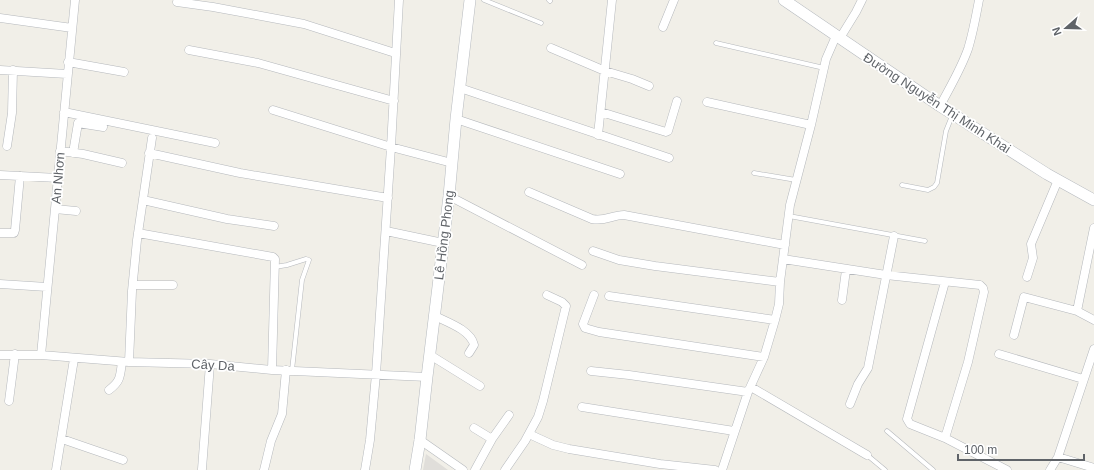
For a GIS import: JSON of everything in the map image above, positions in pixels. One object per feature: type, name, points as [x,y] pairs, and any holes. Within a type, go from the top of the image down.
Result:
[{"type":"main road","name":"Lê Hồng Phong","points":[[415,470],[435,316],[470,0]]},
{"type":"main road","name":"Đường Nguyễn Thị Minh Khai","points":[[788,1],[838,37],[940,106],[1058,180],[1094,200]]},
{"type":"street","name":"An Nhơn","points":[[41,355],[46,287],[75,0]]},
{"type":"street","points":[[365,470],[376,374],[394,101],[395,53],[399,0]]},
{"type":"street","points":[[598,135],[612,0]]},
{"type":"street","points":[[663,27],[674,0]]},
{"type":"street","points":[[722,470],[749,390],[764,357],[775,320],[779,304],[780,282],[790,205],[811,125],[826,59],[838,37],[856,12],[862,0]]},
{"type":"street","points":[[940,106],[968,49],[979,0]]},
{"type":"street","points":[[177,2],[213,7],[304,24],[395,53]]},
{"type":"street","points":[[0,18],[72,28]]},
{"type":"street","points":[[551,48],[605,71],[620,74],[649,86]]},
{"type":"street","points":[[189,50],[258,63],[394,101]]},
{"type":"street","points":[[68,62],[124,72]]},
{"type":"street","points":[[0,70],[67,74]]},
{"type":"street","points":[[7,146],[12,113],[13,70]]},
{"type":"street","points":[[460,88],[669,158]]},
{"type":"street","points":[[601,112],[666,132],[670,126],[677,101]]},
{"type":"street","points":[[707,102],[811,125]]},
{"type":"street","points":[[273,110],[391,147],[452,163]]},
{"type":"street","points":[[64,112],[215,143]]},
{"type":"street","points":[[456,118],[620,174]]},
{"type":"street","points":[[73,153],[78,123],[103,127]]},
{"type":"street","points":[[109,390],[116,385],[120,379],[125,362],[138,233],[152,138]]},
{"type":"street","points":[[60,151],[122,163]]},
{"type":"street","points":[[149,153],[240,172],[388,198]]},
{"type":"street","points":[[0,175],[58,178]]},
{"type":"street","points":[[0,234],[14,233],[16,230],[20,176]]},
{"type":"street","points":[[1027,277],[1033,258],[1031,244],[1058,180]]},
{"type":"street","points":[[529,192],[592,220],[599,221],[616,215],[624,215],[785,245]]},
{"type":"street","points":[[449,196],[582,265]]},
{"type":"street","points":[[143,200],[228,219],[274,226]]},
{"type":"street","points":[[55,209],[76,211]]},
{"type":"street","points":[[1077,311],[1094,228]]},
{"type":"street","points":[[386,231],[443,243]]},
{"type":"street","points":[[138,233],[270,256],[275,259],[272,370]]},
{"type":"street","points":[[850,404],[858,384],[868,368],[894,236]]},
{"type":"street","points":[[593,251],[619,260],[648,265],[780,282]]},
{"type":"street","points":[[783,259],[846,270],[945,282],[980,284],[984,292],[968,362],[945,438]]},
{"type":"street","points":[[842,300],[846,270]]},
{"type":"street","points":[[945,282],[907,419],[910,424],[945,438],[1008,470]]},
{"type":"street","points":[[0,284],[46,287]]},
{"type":"street","points":[[133,285],[173,285]]},
{"type":"street","points":[[505,470],[529,434],[538,417],[566,306],[562,302],[547,294]]},
{"type":"street","points":[[594,295],[583,324],[585,328],[764,357]]},
{"type":"street","points":[[609,296],[775,320]]},
{"type":"street","points":[[1014,335],[1024,297],[1077,311],[1094,320]]},
{"type":"street","points":[[435,316],[457,327],[471,338],[474,345],[469,353]]},
{"type":"street","points":[[1050,470],[1058,457],[1094,349]]},
{"type":"street","points":[[9,401],[15,354]]},
{"type":"street","points":[[999,354],[1083,380]]},
{"type":"street","name":"Cây Da","points":[[0,355],[41,355],[74,359],[125,362],[210,364],[272,370],[427,377]]},
{"type":"street","points":[[430,356],[480,386]]},
{"type":"street","points":[[56,470],[74,359]]},
{"type":"street","points":[[202,469],[210,364]]},
{"type":"street","points":[[264,470],[272,441],[282,414],[289,370]]},
{"type":"street","points":[[591,371],[749,390],[867,455]]},
{"type":"street","points":[[582,407],[734,431]]},
{"type":"street","points":[[475,470],[492,439],[509,415]]},
{"type":"street","points":[[474,428],[492,439]]},
{"type":"street","points":[[529,434],[553,445],[569,449],[660,464],[715,470]]},
{"type":"street","points":[[62,439],[123,460]]},
{"type":"street","points":[[420,440],[462,470]]},
{"type":"street","points":[[1058,457],[1094,468]]},
{"type":"lane","points":[[484,0],[541,24]]},
{"type":"lane","points":[[716,43],[824,68]]},
{"type":"lane","points":[[902,185],[928,190],[937,183],[946,131],[953,113]]},
{"type":"lane","points":[[754,173],[797,180]]},
{"type":"lane","points":[[789,216],[926,241]]},
{"type":"lane","points":[[275,267],[287,265],[306,258],[309,260],[302,280],[289,370]]},
{"type":"lane","points":[[887,431],[932,470]]},
{"type":"lane","points":[[867,455],[885,470]]},
{"type":"shaded area","points":[[426,454],[448,470],[423,470]]}]
